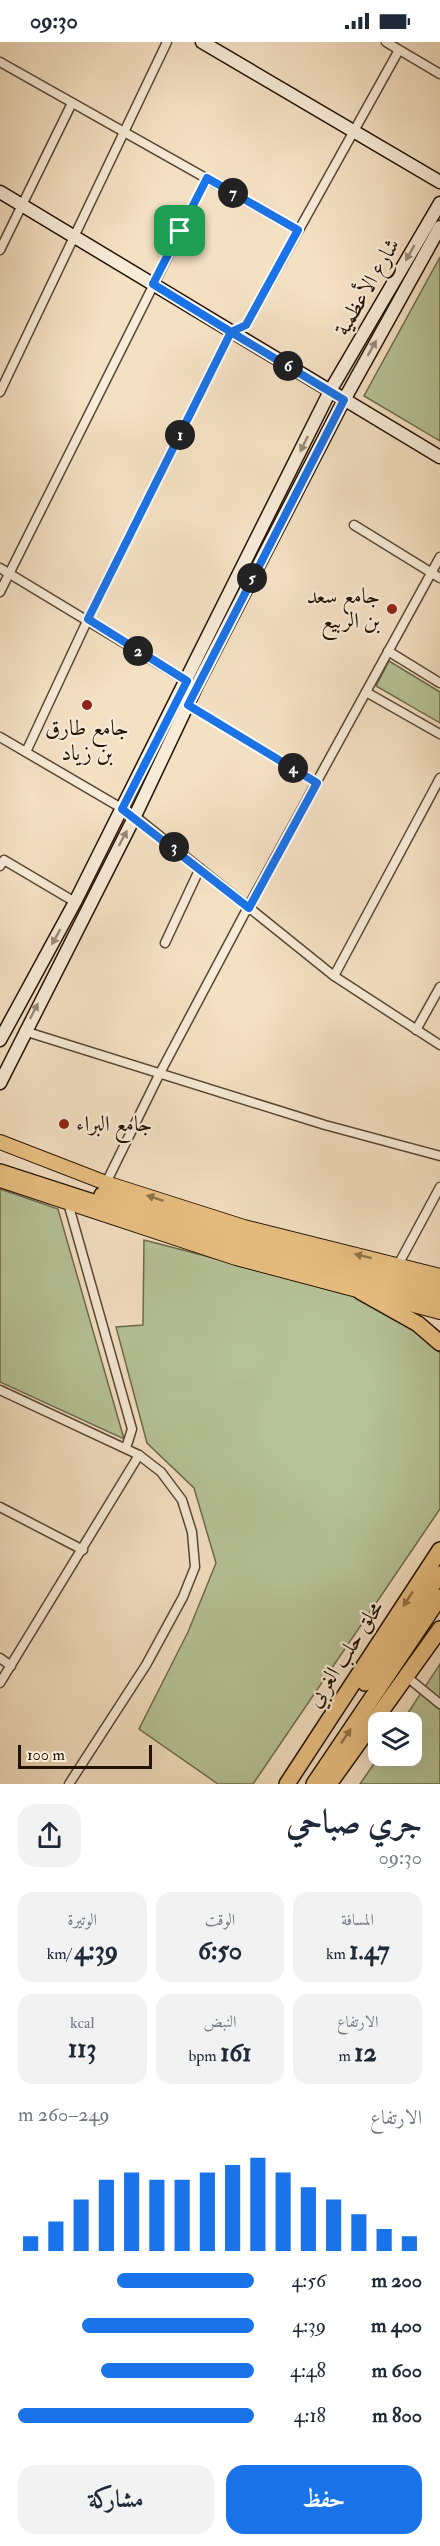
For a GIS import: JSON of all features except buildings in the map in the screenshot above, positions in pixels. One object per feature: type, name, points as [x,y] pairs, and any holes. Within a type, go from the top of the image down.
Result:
[{"type":"highway","points":[[0,1161],[240,1242],[440,1287]]},
{"type":"highway","points":[[0,1172],[440,1299]]},
{"type":"highway","points":[[361,1292],[418,1324],[440,1343]]},
{"type":"highway","name":"محلق حلب الغربي","points":[[287,1784],[440,1550]]},
{"type":"highway","points":[[294,1784],[440,1574]]},
{"type":"highway","points":[[314,1784],[440,1598]]},
{"type":"highway","points":[[329,1784],[440,1629]]},
{"type":"main road","points":[[0,1142],[106,1183],[361,1292],[440,1312]]},
{"type":"main road","points":[[0,1180],[68,1203],[240,1242],[398,1265],[440,1276]]},
{"type":"street","points":[[0,392],[167,42]]},
{"type":"street","points":[[202,42],[440,182]]},
{"type":"street","points":[[386,42],[440,74]]},
{"type":"street","points":[[26,752],[88,619],[231,332],[246,325],[399,50]]},
{"type":"street","points":[[0,62],[298,230]]},
{"type":"street","points":[[0,250],[72,103]]},
{"type":"street","points":[[0,592],[207,178]]},
{"type":"street","points":[[0,192],[440,457]]},
{"type":"street","name":"شارع الأعظمية","points":[[2,1032],[75,902],[330,391],[440,203]]},
{"type":"street","points":[[0,1083],[24,1031],[135,816],[188,705],[344,400],[440,227]]},
{"type":"street","points":[[354,525],[440,578]]},
{"type":"street","points":[[106,1183],[160,1073],[440,557]]},
{"type":"street","points":[[0,568],[88,619],[187,681]]},
{"type":"street","points":[[388,651],[440,683]]},
{"type":"street","points":[[366,692],[440,734]]},
{"type":"street","points":[[188,705],[317,783]]},
{"type":"street","points":[[0,737],[135,816],[334,976],[440,1045]]},
{"type":"street","points":[[334,976],[440,778]]},
{"type":"street","points":[[0,866],[4,860],[75,902]]},
{"type":"street","points":[[165,943],[200,868]]},
{"type":"street","points":[[416,1030],[440,987]]},
{"type":"street","points":[[24,1031],[325,1125],[440,1156]]},
{"type":"street","points":[[398,1265],[440,1187]]},
{"type":"street","points":[[68,1203],[132,1429],[126,1448]]},
{"type":"street","points":[[0,1390],[139,1455],[161,1472],[182,1500],[192,1533],[195,1567],[183,1597],[146,1665],[69,1784]]},
{"type":"street","points":[[0,1683],[139,1455]]},
{"type":"street","points":[[0,1507],[83,1550]]},
{"type":"street","points":[[0,1658],[11,1666]]},
{"type":"street","points":[[407,1677],[440,1704]]},
{"type":"green space","points":[[440,257],[440,441],[364,396]]},
{"type":"green space","points":[[389,661],[440,692],[440,723],[376,686]]},
{"type":"green space","points":[[0,1189],[58,1209],[124,1439],[0,1382]]},
{"type":"green space","points":[[144,1240],[312,1284],[360,1299],[404,1320],[440,1353],[440,1509],[253,1784],[218,1784],[139,1729],[188,1632],[216,1563],[194,1488],[147,1443],[116,1327],[143,1325]]},
{"type":"green space","points":[[440,1664],[440,1784],[360,1784],[372,1766],[422,1766],[422,1712],[409,1712]]},
{"type":"place","name":"جامع سعد بن الربيع","points":[[392,609]]},
{"type":"place","name":"جامع طارق بن زياد","points":[[87,705]]},
{"type":"place","name":"جامع البراء","points":[[64,1124]]},
{"type":"route","points":[[180,231],[153,284],[231,332],[88,619],[187,681],[122,809],[135,816],[249,908],[317,783],[188,705],[344,400],[231,332],[246,325],[298,230],[207,178],[180,231]]}]
